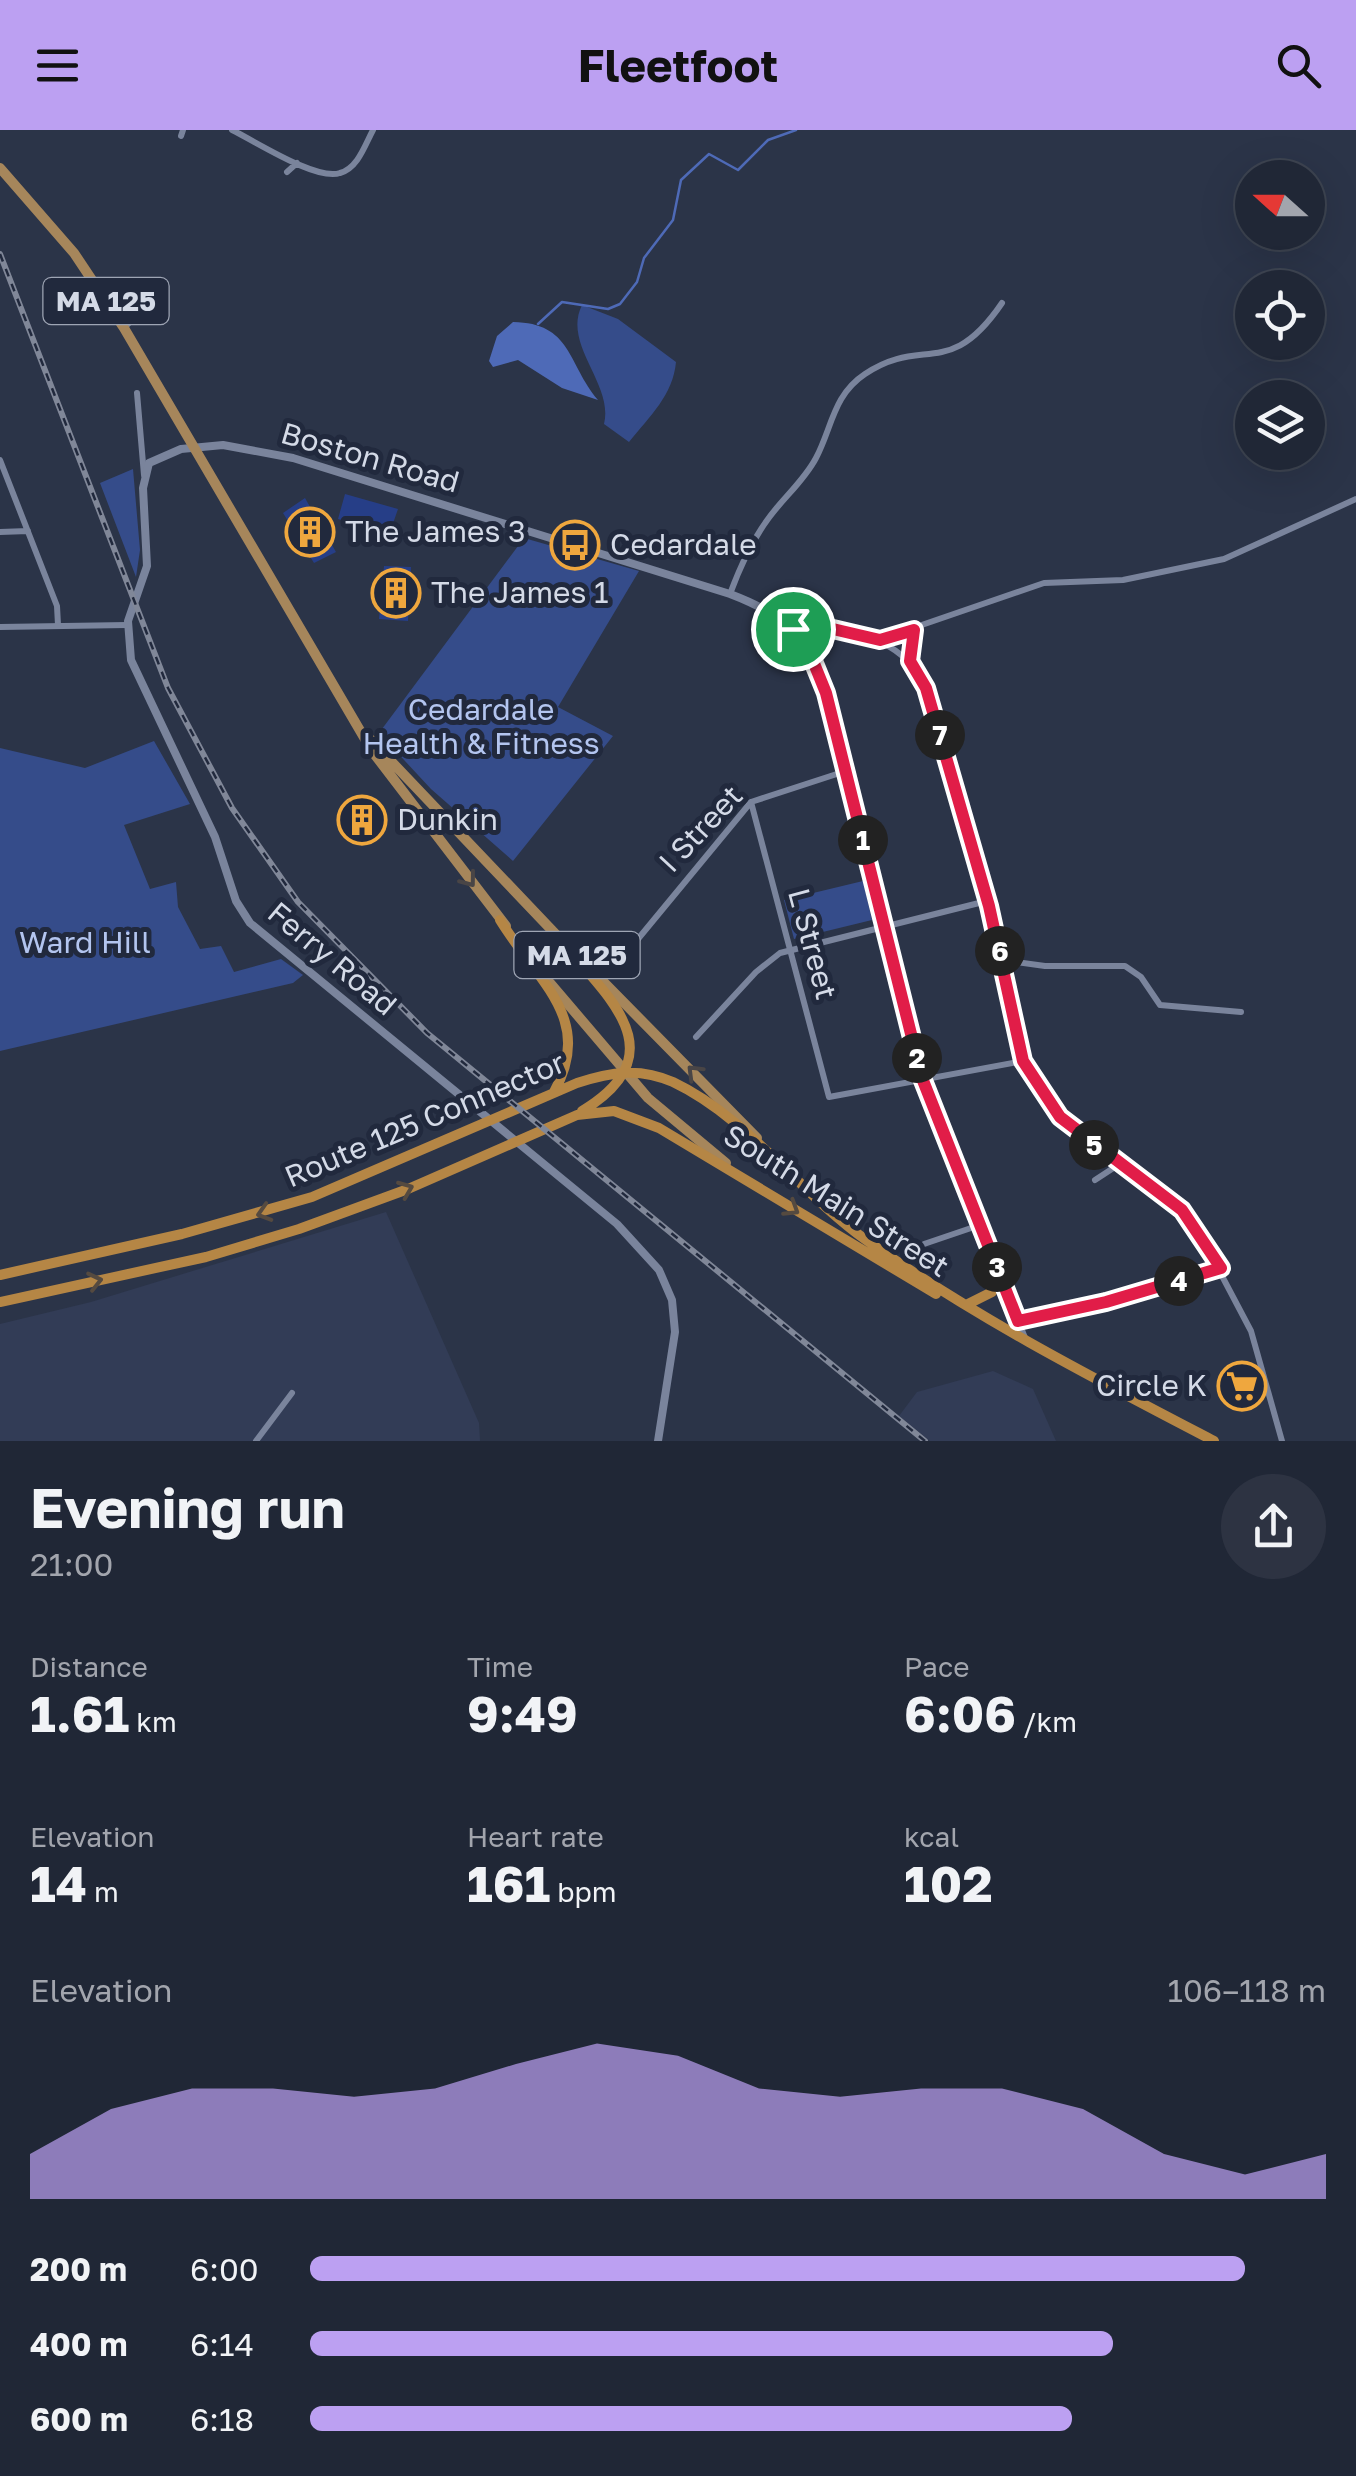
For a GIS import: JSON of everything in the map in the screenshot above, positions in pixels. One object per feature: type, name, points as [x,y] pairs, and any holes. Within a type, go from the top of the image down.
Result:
[{"type":"highway","points":[[500,920],[570,1031],[570,1060],[554,1092]]},
{"type":"highway","points":[[560,939],[623,1016],[631,1042],[624,1071],[607,1095],[577,1114]]},
{"type":"highway","points":[[624,1071],[649,1074],[690,1091],[784,1170]]},
{"type":"highway","name":"Route 125 Connector","points":[[0,1275],[257,1215],[362,1179],[554,1092],[624,1071]]},
{"type":"highway","name":"Route 125 Connector","points":[[0,1302],[206,1256],[299,1229],[577,1114],[614,1111],[638,1118],[742,1178]]},
{"type":"highway","name":"South Main Street","points":[[784,1170],[865,1239],[1026,1342]]},
{"type":"highway","name":"South Main Street","points":[[742,1178],[869,1257],[990,1321]]},
{"type":"highway","points":[[966,1306],[992,1292],[1000,1274]]},
{"type":"highway","name":"MA 125","points":[[1026,1342],[1214,1441]]},
{"type":"main road","name":"South Main Street","points":[[0,168],[74,252],[124,328],[365,738],[500,920],[624,1071],[671,1121],[742,1178]]},
{"type":"main road","name":"South Main Street","points":[[365,738],[371,739],[560,939],[712,1090],[784,1170]]},
{"type":"street","points":[[235,131],[298,163],[323,172],[342,173],[358,159],[372,130]]},
{"type":"street","points":[[286,172],[298,163]]},
{"type":"street","points":[[124,328],[138,314],[142,296]]},
{"type":"street","points":[[730,594],[757,534],[817,457],[844,393],[864,374],[886,363],[942,354],[965,344],[986,326],[1002,303]]},
{"type":"street","points":[[0,627],[127,623],[147,566],[137,392]]},
{"type":"street","points":[[144,476],[154,458],[193,447]]},
{"type":"street","name":"Boston Road","points":[[193,447],[245,447],[293,458],[730,594],[760,605],[793,629]]},
{"type":"street","points":[[0,460],[57,606],[58,626]]},
{"type":"street","points":[[880,640],[1044,582],[1123,580],[1224,559],[1356,499]]},
{"type":"street","points":[[0,532],[28,531]]},
{"type":"street","name":"Ferry Road","points":[[127,623],[126,642],[138,678],[215,838],[236,901],[250,923],[618,1224],[659,1270],[672,1300],[674,1332],[657,1440]]},
{"type":"street","points":[[1026,1342],[922,1078],[817,668],[793,629],[820,626],[880,640],[910,661],[926,688],[987,901],[1002,960],[1013,1032],[1023,1061],[1060,1117],[1182,1210],[1221,1268],[1250,1331],[1282,1441]]},
{"type":"street","points":[[910,661],[914,630]]},
{"type":"street","name":"I Street","points":[[619,962],[751,802],[846,771]]},
{"type":"street","name":"L Street","points":[[751,802],[829,1096],[922,1078]]},
{"type":"street","points":[[696,1037],[756,972],[790,949],[987,901]]},
{"type":"street","points":[[1002,960],[1046,966],[1125,966],[1141,977],[1160,1005],[1241,1012]]},
{"type":"street","points":[[922,1078],[1023,1061]]},
{"type":"street","points":[[1096,1180],[1121,1163]]},
{"type":"street","points":[[924,1244],[980,1225]]},
{"type":"street","points":[[1018,1321],[1106,1302],[1221,1268]]},
{"type":"street","points":[[256,1441],[292,1393]]},
{"type":"shaded area","points":[[513,322],[547,329],[558,337],[598,400],[562,388],[518,360],[493,367],[489,361],[497,336]]},
{"type":"shaded area","points":[[386,1212],[479,1423],[480,1441],[0,1441],[0,1324],[91,1302]]},
{"type":"shaded area","points":[[993,1371],[1033,1389],[1056,1441],[930,1441],[899,1416],[917,1392]]},
{"type":"green space","points":[[582,305],[618,319],[676,362],[665,395],[629,442],[604,424],[602,394],[578,335]]},
{"type":"green space","points":[[133,469],[140,550],[136,577],[100,483]]},
{"type":"green space","name":"Cedardale Health & Fitness","points":[[524,538],[639,571],[558,707],[613,736],[513,861],[431,789],[379,733]]},
{"type":"green space","name":"Ward Hill","points":[[154,741],[190,804],[124,825],[150,889],[176,882],[178,907],[200,949],[221,946],[234,972],[281,959],[303,975],[293,983],[0,1051],[0,748],[85,768]]},
{"type":"green space","points":[[863,881],[872,920],[794,939],[784,900]]},
{"type":"building","points":[[345,494],[398,509],[389,535],[338,519]]},
{"type":"building","name":"The James 3","points":[[305,498],[336,552],[314,563],[283,513]]},
{"type":"building","name":"The James 1","points":[[384,566],[411,567],[408,621],[379,619]]},
{"type":"waterway","points":[[538,324],[562,302],[608,309],[620,304],[637,282],[644,258],[673,220],[681,180],[709,154],[738,170],[768,140],[796,130]]},
{"type":"railway","points":[[0,254],[168,688],[232,808],[298,902],[427,1033],[925,1441]]},
{"type":"place","name":"The James 3","points":[[310,532]]},
{"type":"place","name":"Cedardale","points":[[575,545]]},
{"type":"place","name":"The James 1","points":[[396,593]]},
{"type":"place","name":"Dunkin","points":[[362,820]]},
{"type":"place","name":"Circle K","points":[[1242,1386]]},
{"type":"route","points":[[820,626],[880,640],[914,630],[910,661],[926,688],[989,906],[1013,1032],[1022,1059],[1060,1117],[1182,1210],[1221,1268],[1106,1302],[1018,1321],[922,1078],[826,693],[811,656],[793,629],[820,626]]}]
